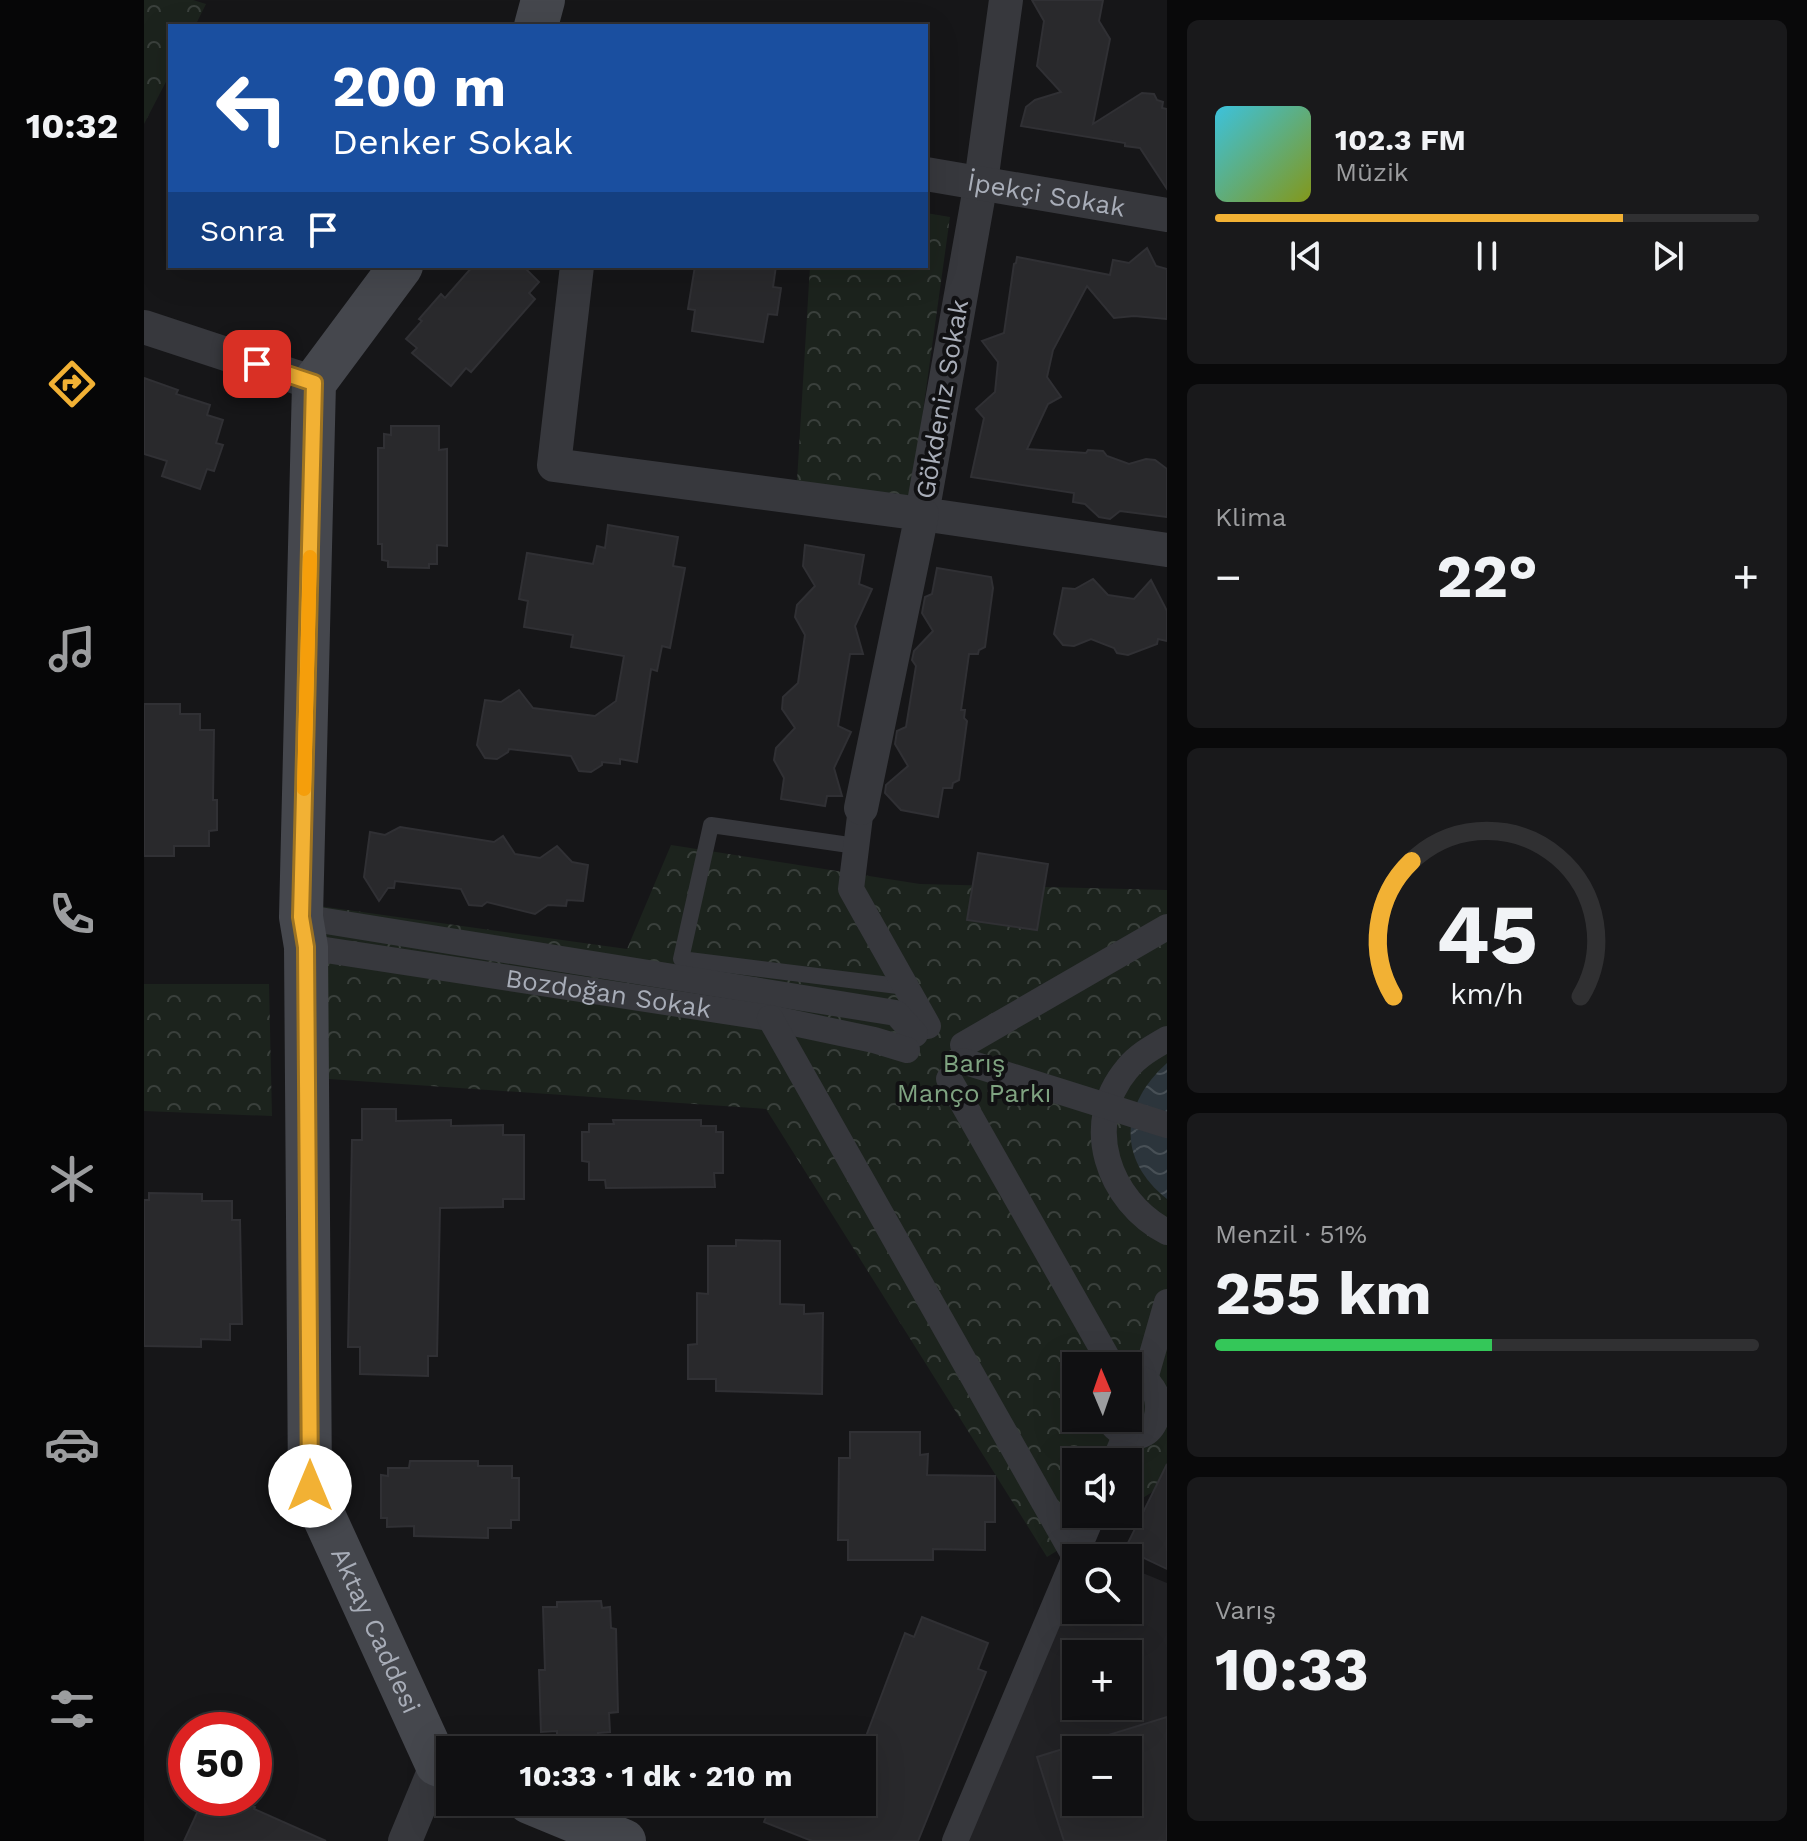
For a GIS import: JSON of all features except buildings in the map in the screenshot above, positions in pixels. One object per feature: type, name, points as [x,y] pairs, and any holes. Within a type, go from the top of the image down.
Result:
[{"type":"main road","points":[[537,24],[543,0]]},
{"type":"main road","points":[[314,383],[400,268]]},
{"type":"main road","name":"Aktay Caddesi","points":[[314,383],[304,932],[310,1486],[436,1750]]},
{"type":"main road","points":[[563,1816],[624,1841]]},
{"type":"street","name":"Gökdeniz Sokak","points":[[1006,0],[981,182],[922,514],[1167,550]]},
{"type":"street","name":"İpekçi Sokak","points":[[928,174],[1167,215]]},
{"type":"street","points":[[577,268],[554,465],[922,514],[861,808],[851,889],[906,987],[917,1037]]},
{"type":"street","points":[[144,327],[314,383]]},
{"type":"street","points":[[958,1062],[1167,927]]},
{"type":"street","points":[[304,932],[896,1013],[917,1037]]},
{"type":"street","name":"Bozdoğan Sokak","points":[[304,932],[874,1040],[917,1037]]},
{"type":"street","points":[[770,1018],[1062,1551]]},
{"type":"street","points":[[1167,1039],[1127,1069],[1108,1107],[1105,1122],[1105,1150],[1113,1178],[1128,1203],[1149,1222],[1167,1232]]},
{"type":"street","points":[[958,1062],[1167,1125]]},
{"type":"street","points":[[958,1062],[1105,1352]]},
{"type":"street","points":[[1138,1432],[1145,1434],[1160,1423],[1165,1404],[1150,1386],[1167,1302]]},
{"type":"street","points":[[955,1841],[1062,1588]]},
{"type":"street","points":[[405,1841],[436,1782]]},
{"type":"lane","points":[[856,846],[711,825],[681,959],[906,987]]},
{"type":"shaded area","points":[[1142,1573],[1167,1583],[1167,1841],[965,1841],[1062,1617],[1062,1624],[1142,1624]]},
{"type":"green space","points":[[144,0],[193,0],[206,4],[196,24],[168,24],[168,78],[144,124]]},
{"type":"green space","points":[[928,213],[950,217],[909,512],[797,481],[810,268],[928,268]]},
{"type":"green space","name":"Barış Manço Parkı","points":[[671,845],[920,884],[1167,890],[1167,1483],[1142,1498],[1142,1448],[1062,1448],[1062,1528],[1094,1528],[1068,1544],[1062,1544],[1062,1548],[1047,1557],[766,1109],[329,1079],[319,906],[627,949]]},
{"type":"green space","points":[[144,984],[269,984],[272,1116],[144,1111]]},
{"type":"water","points":[[1167,1063],[1167,1199],[1139,1167],[1132,1149],[1131,1131],[1140,1096]]},
{"type":"slow traffic","points":[[304,789],[310,557]]},
{"type":"route","points":[[257,364],[314,383],[301,917],[306,947],[310,1486]]}]
